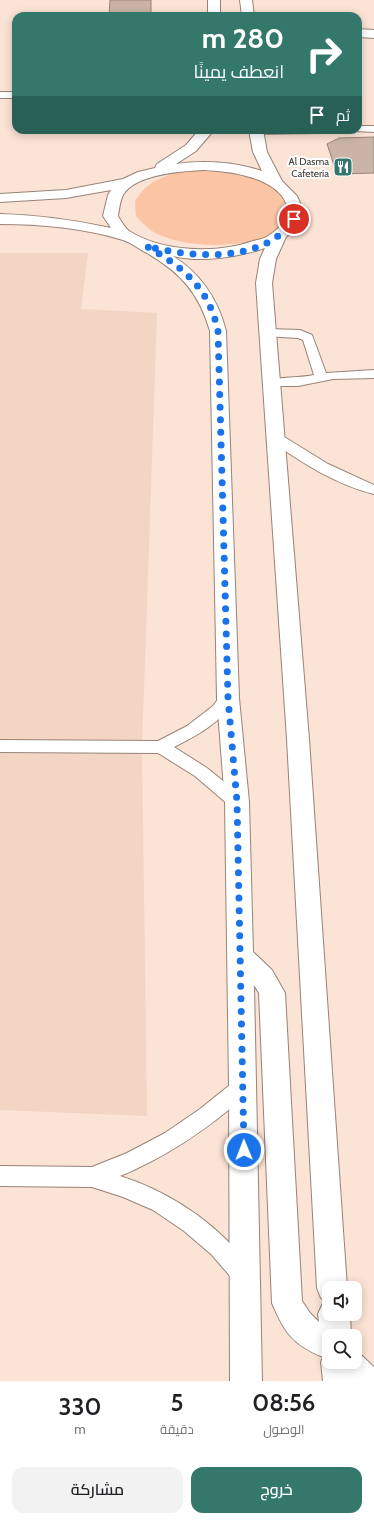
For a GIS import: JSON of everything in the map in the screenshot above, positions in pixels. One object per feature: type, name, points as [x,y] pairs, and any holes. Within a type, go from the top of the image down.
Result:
[{"type":"street","points":[[214,0],[214,12]]},
{"type":"street","points":[[246,0],[248,12]]},
{"type":"street","points":[[362,33],[374,34]]},
{"type":"street","points":[[203,134],[191,148],[178,158],[128,183],[116,193],[110,204],[110,216],[116,227],[138,242],[166,257],[196,284],[207,299],[214,315],[218,331],[228,698],[237,802],[246,1278],[246,1381]]},
{"type":"street","points":[[257,134],[265,162],[276,184]]},
{"type":"street","points":[[0,219],[30,220],[71,225],[138,242],[168,252],[217,254],[240,251],[278,237],[288,228],[294,219],[296,210],[293,201],[286,192],[262,176],[244,171],[218,167],[183,167],[145,175]]},
{"type":"street","points":[[0,198],[66,194],[128,183]]},
{"type":"street","points":[[278,237],[268,259],[264,283],[298,739],[332,1281]]},
{"type":"street","points":[[241,957],[252,964],[261,973],[272,993],[286,1288],[288,1303],[294,1319],[306,1332],[322,1342]]},
{"type":"street","points":[[338,1369],[339,1381]]},
{"type":"lane","points":[[0,95],[12,95]]},
{"type":"lane","points":[[362,129],[374,129]]},
{"type":"lane","points":[[268,333],[300,334],[308,338],[321,377]]},
{"type":"lane","points":[[272,383],[298,382],[321,377],[374,374]]},
{"type":"lane","points":[[276,438],[314,464],[374,490]]},
{"type":"lane","points":[[0,746],[161,747],[193,730],[219,710],[228,698]]},
{"type":"lane","points":[[161,747],[201,772],[237,802]]},
{"type":"lane","points":[[92,1177],[127,1164],[160,1148],[191,1129],[243,1086]]},
{"type":"lane","points":[[0,1176],[92,1177],[127,1188],[161,1203],[192,1224],[220,1248],[246,1278]]},
{"type":"lane","points":[[359,1369],[372,1381]]},
{"type":"shaded area","points":[[218,169],[236,171],[283,188],[293,214],[276,232],[263,238],[248,242],[214,245],[196,244],[164,237],[152,231],[136,216],[135,201],[145,188],[156,180],[182,172]]},
{"type":"shaded area","points":[[0,253],[88,253],[81,309],[157,313],[142,747],[147,1116],[0,1110]]},
{"type":"building","points":[[110,0],[151,0],[151,12],[109,12]]},
{"type":"building","points":[[374,137],[374,173],[337,174],[327,144],[339,138]]},
{"type":"place","name":"Al Dasma Cafeteria","points":[[343,167]]},
{"type":"route","points":[[244,1150],[237,802],[228,698],[218,331],[214,315],[207,299],[196,284],[166,257],[146,246],[168,252],[192,254],[217,254],[240,251],[261,245],[278,237],[288,228],[294,219]]}]
